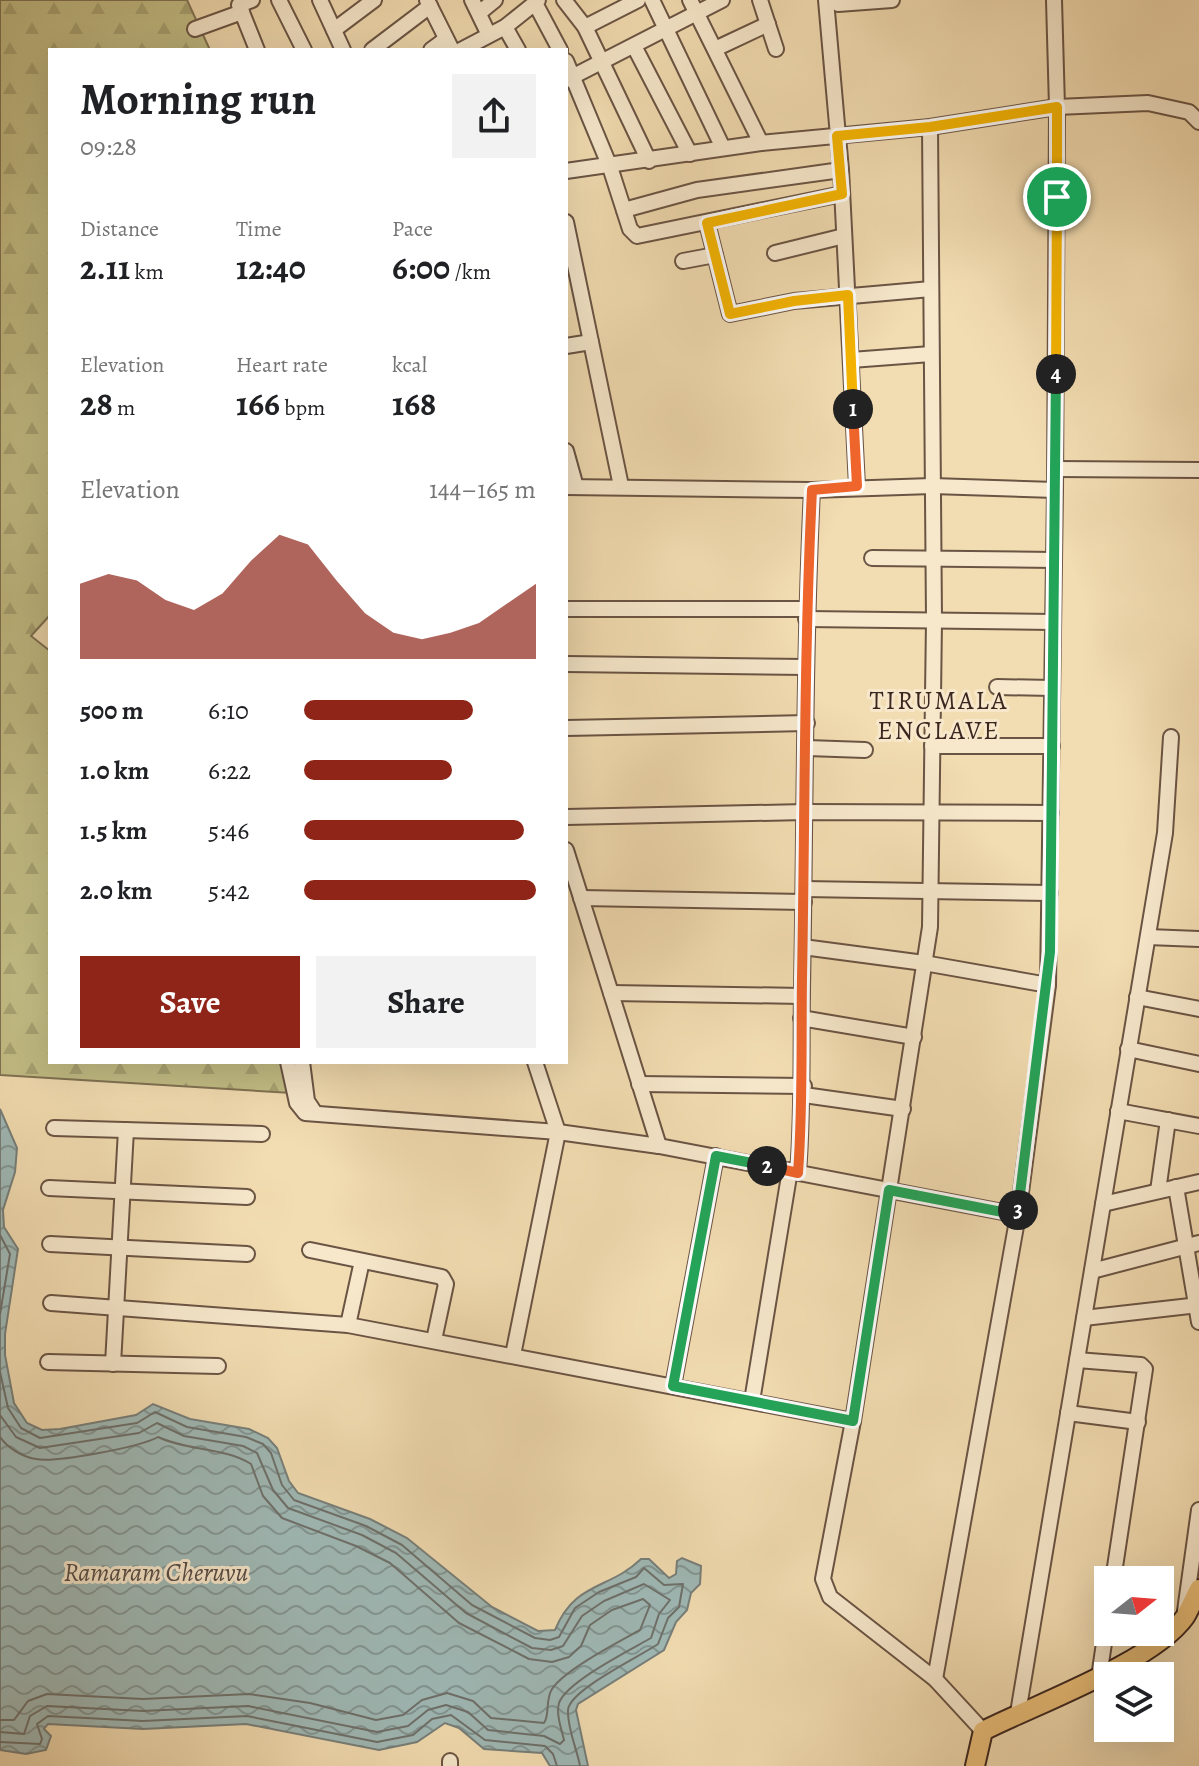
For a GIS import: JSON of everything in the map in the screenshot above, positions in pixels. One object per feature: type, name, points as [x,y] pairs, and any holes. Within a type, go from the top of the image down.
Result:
[{"type":"main road","points":[[1125,1662],[1184,1619],[1199,1589]]},
{"type":"main road","points":[[975,1766],[983,1731],[1094,1679]]},
{"type":"street","points":[[252,0],[239,5],[252,48]]},
{"type":"street","points":[[279,0],[303,48]]},
{"type":"street","points":[[320,0],[342,48]]},
{"type":"street","points":[[334,30],[374,0]]},
{"type":"street","points":[[489,35],[476,6],[495,0]]},
{"type":"street","points":[[564,0],[585,27],[649,161]]},
{"type":"street","points":[[585,27],[638,0]]},
{"type":"street","points":[[652,0],[723,148]]},
{"type":"street","points":[[722,0],[693,6],[666,29],[570,79],[610,167],[630,229],[637,236],[842,194]]},
{"type":"street","points":[[760,0],[776,49]]},
{"type":"street","points":[[857,486],[832,2],[892,0]]},
{"type":"street","points":[[935,1679],[1018,1215],[1048,985],[1056,469],[1057,107],[1054,0]]},
{"type":"street","points":[[465,48],[505,27],[537,1],[559,48]]},
{"type":"street","points":[[374,48],[428,3],[449,44]]},
{"type":"street","points":[[693,6],[761,143]]},
{"type":"street","points":[[195,29],[242,12]]},
{"type":"street","points":[[715,49],[768,24]]},
{"type":"street","points":[[505,27],[517,48]]},
{"type":"street","points":[[634,46],[690,154]]},
{"type":"street","points":[[568,171],[761,143],[930,127],[1057,107],[1148,103],[1189,112],[1199,122]]},
{"type":"street","points":[[930,127],[934,620],[930,890],[924,963],[903,1109],[853,1421],[823,1579],[830,1597],[935,1679],[983,1731]]},
{"type":"street","points":[[624,210],[697,190],[841,170]]},
{"type":"street","points":[[707,223],[730,314],[794,301],[931,289]]},
{"type":"street","points":[[568,232],[621,486]]},
{"type":"street","points":[[775,253],[844,236]]},
{"type":"street","points":[[683,261],[715,255]]},
{"type":"street","points":[[568,346],[591,342]]},
{"type":"street","points":[[851,360],[931,354]]},
{"type":"street","points":[[568,465],[571,487],[812,490],[857,486],[932,486],[1055,490]]},
{"type":"street","points":[[1056,469],[1199,470]]},
{"type":"street","points":[[752,1401],[794,1172],[804,1090],[801,1018],[807,748],[806,614],[812,490]]},
{"type":"street","points":[[872,558],[1054,560]]},
{"type":"street","points":[[568,609],[1053,622]]},
{"type":"street","points":[[568,664],[806,667]]},
{"type":"street","points":[[997,687],[1052,688]]},
{"type":"street","points":[[568,728],[807,723]]},
{"type":"street","points":[[1018,1713],[1165,833],[1171,737]]},
{"type":"street","points":[[932,746],[1052,746]]},
{"type":"street","points":[[807,748],[865,750]]},
{"type":"street","points":[[568,817],[805,812],[1051,813]]},
{"type":"street","points":[[568,856],[659,1146]]},
{"type":"street","points":[[581,898],[930,890],[1050,893]]},
{"type":"street","points":[[1148,937],[1199,939]]},
{"type":"street","points":[[803,947],[924,963],[1048,985]]},
{"type":"street","points":[[611,993],[802,996]]},
{"type":"street","points":[[1137,997],[1199,1009]]},
{"type":"street","points":[[801,1018],[914,1037]]},
{"type":"street","points":[[1128,1049],[1199,1064]]},
{"type":"street","points":[[288,1064],[297,1103],[305,1113],[558,1132],[659,1146],[1018,1215]]},
{"type":"street","points":[[302,1064],[307,1101],[315,1113]]},
{"type":"street","points":[[513,1355],[558,1132],[536,1064]]},
{"type":"street","points":[[639,1084],[804,1090],[903,1109]]},
{"type":"street","points":[[1118,1111],[1199,1126]]},
{"type":"street","points":[[1158,1191],[1168,1120]]},
{"type":"street","points":[[54,1128],[262,1134]]},
{"type":"street","points":[[113,1364],[126,1130]]},
{"type":"street","points":[[673,1386],[716,1156]]},
{"type":"street","points":[[1103,1204],[1199,1182]]},
{"type":"street","points":[[1176,1187],[1193,1244],[1199,1322]]},
{"type":"street","points":[[49,1188],[247,1197]]},
{"type":"street","points":[[50,1244],[247,1254]]},
{"type":"street","points":[[1092,1271],[1193,1244]]},
{"type":"street","points":[[310,1250],[442,1277],[446,1284],[434,1340]]},
{"type":"street","points":[[348,1325],[362,1261]]},
{"type":"street","points":[[51,1303],[348,1325],[853,1421]]},
{"type":"street","points":[[1084,1318],[1198,1305]]},
{"type":"street","points":[[1077,1360],[1143,1366],[1138,1422],[1115,1566]]},
{"type":"street","points":[[48,1362],[218,1366]]},
{"type":"street","points":[[1068,1413],[1138,1422]]},
{"type":"street","points":[[1184,1619],[1198,1520]]},
{"type":"green space","points":[[0,0],[187,0],[209,48],[48,48],[48,617],[31,636],[48,649],[48,1064],[292,1064],[291,1093],[0,1075]]},
{"type":"water","name":"Ramaram Cheruvu","points":[[0,1109],[17,1148],[15,1172],[3,1210],[4,1227],[18,1249],[5,1334],[5,1355],[14,1403],[27,1423],[42,1430],[60,1429],[136,1415],[153,1404],[190,1419],[249,1429],[268,1438],[277,1448],[289,1481],[298,1493],[370,1519],[407,1538],[492,1607],[538,1631],[555,1630],[572,1603],[641,1559],[649,1559],[669,1578],[676,1574],[677,1561],[682,1558],[701,1566],[700,1584],[691,1593],[687,1610],[676,1622],[664,1650],[578,1704],[576,1710],[588,1766],[550,1766],[542,1753],[484,1749],[459,1728],[445,1723],[417,1742],[379,1750],[246,1724],[143,1729],[48,1724],[44,1729],[51,1736],[46,1750],[26,1754],[0,1750]]},
{"type":"district","name":"TIRUMALA ENCLAVE","points":[[939,715]]},
{"type":"route","points":[[1057,107],[1057,197],[1050,952],[1018,1215],[889,1190],[853,1421],[673,1386],[716,1156],[798,1173],[804,1095],[801,1018],[806,609],[812,490],[857,486],[848,295],[767,305],[730,314],[707,223],[842,194],[837,136],[930,127],[1057,107]]}]
